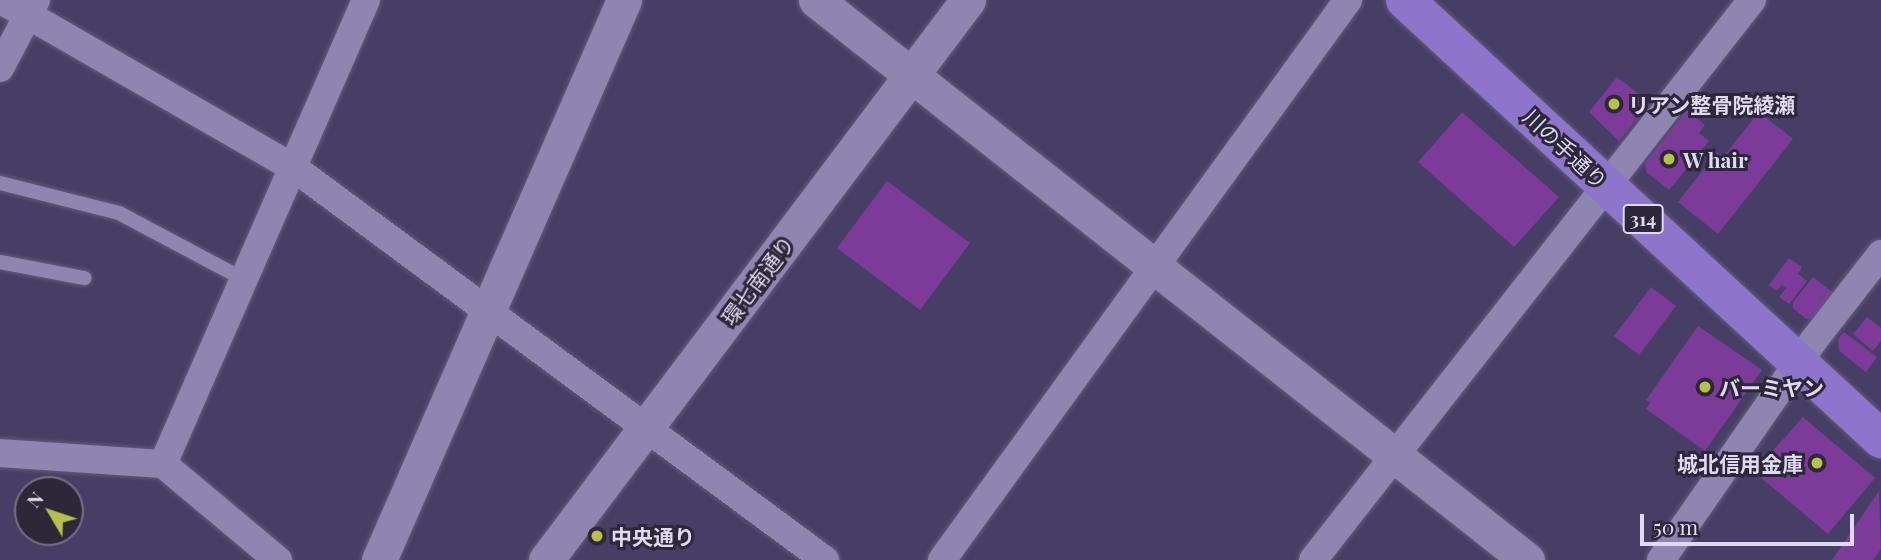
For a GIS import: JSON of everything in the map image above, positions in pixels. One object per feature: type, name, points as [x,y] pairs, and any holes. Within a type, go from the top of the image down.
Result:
[{"type":"main road","name":"川の手通り","points":[[1405,0],[1881,439]]},
{"type":"street","points":[[0,0],[32,7],[294,168],[490,310],[825,560]]},
{"type":"street","points":[[163,464],[366,0]]},
{"type":"street","points":[[379,560],[624,0]]},
{"type":"street","points":[[816,0],[1527,560]]},
{"type":"street","name":"環七南通り","points":[[546,560],[968,0]]},
{"type":"street","points":[[942,560],[1348,0]]},
{"type":"street","points":[[1313,560],[1752,0]]},
{"type":"street","points":[[0,68],[32,7]]},
{"type":"street","points":[[1661,560],[1799,363],[1881,254]]},
{"type":"street","points":[[0,453],[163,464],[278,560]]},
{"type":"lane","points":[[0,183],[119,213],[243,279]]},
{"type":"lane","points":[[0,262],[84,278]]},
{"type":"building","points":[[1617,77],[1650,103],[1619,141],[1589,112]]},
{"type":"building","points":[[1687,110],[1705,125],[1699,133],[1709,141],[1669,190],[1646,172],[1645,163]]},
{"type":"building","points":[[1462,112],[1559,197],[1514,247],[1418,162]]},
{"type":"building","points":[[1759,112],[1793,139],[1718,234],[1678,202],[1707,165],[1712,169],[1717,162],[1712,158],[1717,152],[1723,157]]},
{"type":"building","points":[[887,181],[970,243],[920,310],[837,248]]},
{"type":"building","points":[[1789,258],[1802,267],[1798,274],[1807,281],[1789,304],[1779,297],[1786,288],[1782,285],[1777,291],[1769,285]]},
{"type":"building","points":[[1813,277],[1835,294],[1816,318],[1806,319],[1793,308],[1793,302]]},
{"type":"building","points":[[1651,287],[1676,306],[1639,355],[1614,336]]},
{"type":"building","points":[[1867,317],[1881,328],[1881,341],[1873,351],[1853,334]]},
{"type":"building","points":[[1698,326],[1762,370],[1705,451],[1646,409],[1650,403],[1646,400]]},
{"type":"building","points":[[1844,332],[1877,357],[1866,372],[1839,351],[1838,339]]},
{"type":"building","points":[[1803,417],[1875,478],[1828,534],[1754,472]]},
{"type":"building","points":[[1879,491],[1881,549],[1873,560],[1832,560]]},
{"type":"place","name":"リアン整骨院綾瀬","points":[[1614,104]]},
{"type":"place","name":"W hair","points":[[1669,159]]},
{"type":"place","name":"バーミヤン","points":[[1705,387]]},
{"type":"place","name":"城北信用金庫","points":[[1817,463]]},
{"type":"place","name":"中央通り","points":[[597,536]]}]
